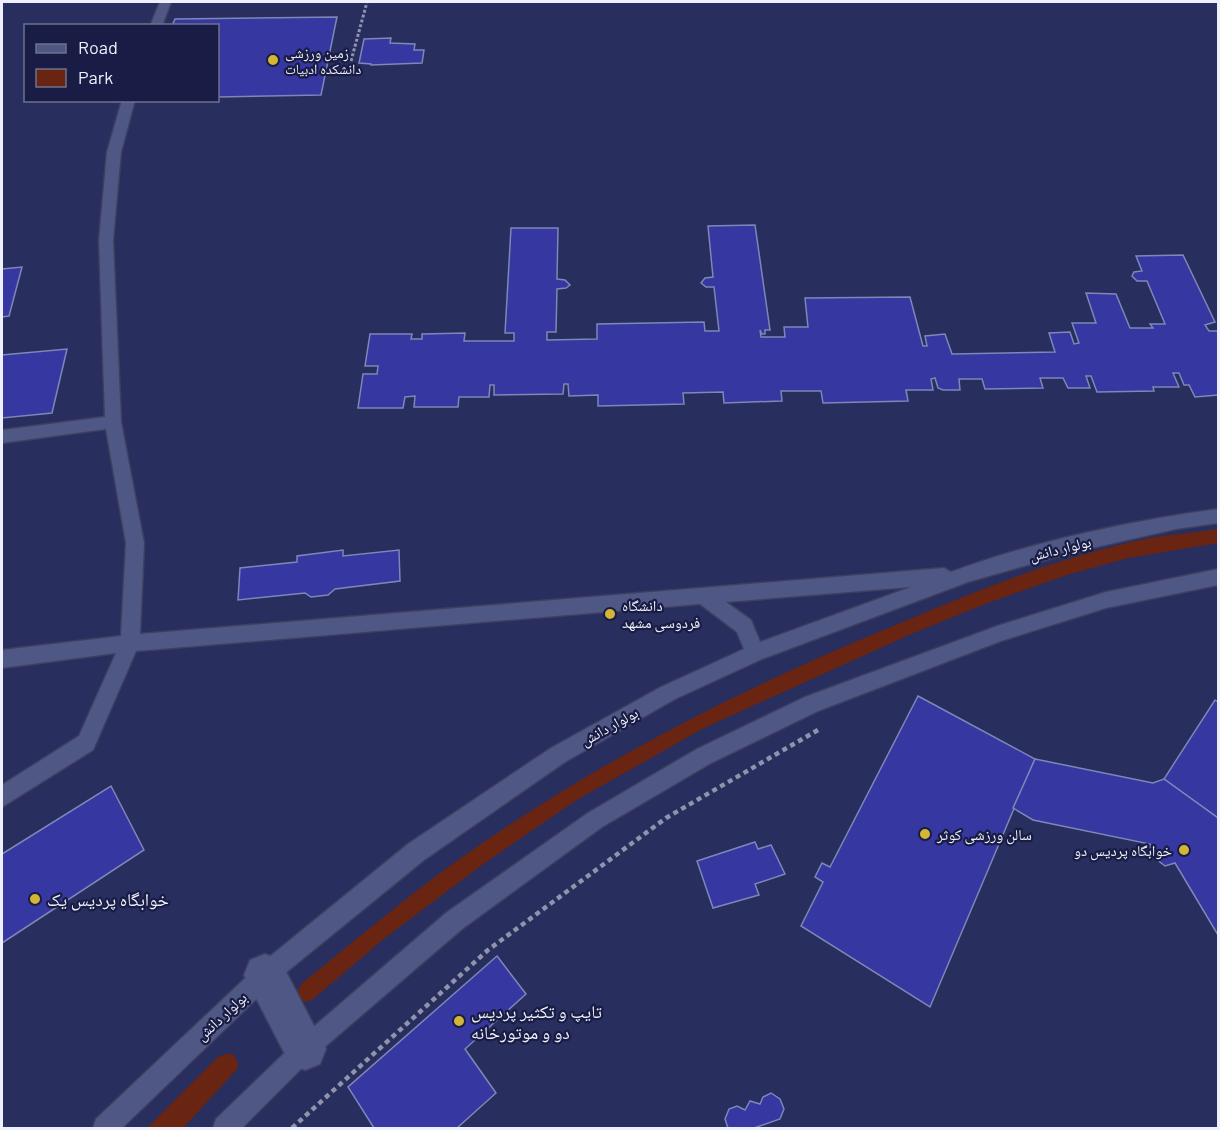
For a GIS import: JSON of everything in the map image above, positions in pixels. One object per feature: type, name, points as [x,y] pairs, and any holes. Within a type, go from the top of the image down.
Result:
[{"type":"street","points":[[265,975],[305,1049]]},
{"type":"lane","points":[[157,24],[165,2]]},
{"type":"lane","points":[[2,797],[86,743],[130,644],[135,543],[113,422],[106,240],[114,152],[128,102]]},
{"type":"lane","points":[[2,436],[113,422]]},
{"type":"lane","name":"بولوار دانش","points":[[105,1128],[265,975],[416,852],[558,755],[668,693],[755,653],[967,573],[1070,545],[1176,522],[1218,516]]},
{"type":"lane","points":[[2,659],[130,644],[967,573]]},
{"type":"lane","points":[[225,1128],[305,1049],[454,921],[595,820],[704,756],[812,704],[1000,633],[1107,600],[1218,577]]},
{"type":"lane","points":[[705,597],[744,626],[755,653]]},
{"type":"path","points":[[351,61],[367,2]]},
{"type":"path","points":[[291,1128],[488,950],[666,818],[821,729]]},
{"type":"shaded area","name":"دانشگاه فردوسی مشهد","points":[[2,2],[1218,2],[1218,1128],[2,1128]]},
{"type":"green space","points":[[1218,529],[1218,543],[1128,558],[1067,575],[985,604],[909,635],[704,728],[575,801],[482,865],[385,938],[312,1000],[305,1002],[298,998],[298,990],[302,983],[461,858],[563,791],[724,702],[835,651],[1016,577],[1081,555],[1155,537]]},
{"type":"green space","points":[[233,1054],[238,1068],[183,1128],[147,1128],[218,1057]]},
{"type":"building","name":"زمین ورزشی دانشکده ادبیات","points":[[337,17],[321,95],[219,97],[219,24],[173,24],[175,19]]},
{"type":"building","points":[[391,38],[390,43],[415,44],[414,50],[424,50],[422,63],[371,65],[359,63],[364,39]]},
{"type":"building","points":[[755,225],[770,330],[765,330],[765,334],[762,334],[760,330],[761,337],[785,337],[784,327],[808,327],[805,298],[910,297],[923,346],[927,346],[925,336],[945,334],[952,354],[1055,352],[1049,333],[1070,332],[1074,344],[1079,343],[1072,323],[1096,323],[1086,293],[1116,294],[1130,328],[1153,328],[1150,324],[1165,324],[1147,281],[1137,281],[1132,276],[1134,272],[1142,271],[1136,256],[1183,255],[1215,322],[1205,325],[1209,331],[1218,331],[1218,395],[1195,397],[1189,385],[1184,385],[1179,373],[1173,373],[1179,387],[1153,387],[1154,391],[1097,392],[1091,376],[1086,376],[1090,388],[1068,388],[1063,378],[1040,378],[1043,388],[985,389],[982,379],[959,379],[960,390],[943,390],[938,388],[935,378],[931,379],[933,390],[906,390],[908,401],[823,403],[821,391],[781,391],[782,401],[724,403],[723,392],[683,393],[684,404],[598,406],[598,395],[569,396],[568,384],[564,384],[563,394],[494,395],[494,385],[490,385],[489,397],[459,397],[458,407],[414,407],[415,396],[405,397],[403,408],[358,408],[363,374],[377,374],[378,366],[365,366],[370,334],[412,334],[411,339],[422,339],[422,334],[465,333],[464,341],[514,341],[514,333],[505,333],[511,228],[558,228],[557,279],[565,280],[570,285],[557,289],[556,332],[547,332],[547,340],[597,339],[597,324],[704,322],[705,331],[719,331],[714,287],[706,287],[701,283],[705,278],[713,277],[708,226]]},
{"type":"building","points":[[22,267],[9,316],[2,317],[2,269]]},
{"type":"building","points":[[67,349],[52,413],[2,418],[2,355]]},
{"type":"building","points":[[343,550],[343,556],[399,550],[400,581],[335,589],[328,595],[311,597],[305,593],[238,600],[240,568],[297,562],[297,556]]},
{"type":"building","name":"سالن ورزشی کوثر","points":[[918,696],[1035,759],[930,1007],[801,926],[823,882],[815,877],[822,863],[830,867]]},
{"type":"building","points":[[1215,700],[1218,702],[1218,818],[1164,779]]},
{"type":"building","name":"خوابگاه پردیس دو","points":[[1035,759],[1153,783],[1164,779],[1218,818],[1218,935],[1175,863],[1165,866],[1151,855],[1150,844],[1033,820],[1013,808]]},
{"type":"building","name":"خوابگاه پردیس یک","points":[[111,786],[144,850],[2,943],[2,854]]},
{"type":"building","points":[[755,842],[758,849],[771,845],[785,874],[755,884],[759,895],[713,908],[697,861]]},
{"type":"building","name":"تایپ و تکثیر پردیس دو و موتورخانه","points":[[497,956],[526,994],[465,1049],[496,1093],[457,1128],[374,1128],[348,1087]]},
{"type":"building","points":[[771,1093],[780,1099],[784,1109],[780,1119],[754,1128],[728,1128],[725,1119],[729,1109],[737,1106],[745,1110],[750,1101],[760,1104],[763,1097]]},
{"type":"place","name":"زمین ورزشی دانشکده ادبیات","points":[[273,60]]},
{"type":"place","name":"دانشگاه فردوسی مشهد","points":[[610,614]]},
{"type":"place","name":"سالن ورزشی کوثر","points":[[925,834]]},
{"type":"place","name":"خوابگاه پردیس دو","points":[[1184,850]]},
{"type":"place","name":"خوابگاه پردیس یک","points":[[35,899]]},
{"type":"place","name":"تایپ و تکثیر پردیس دو و موتورخانه","points":[[459,1021]]}]
